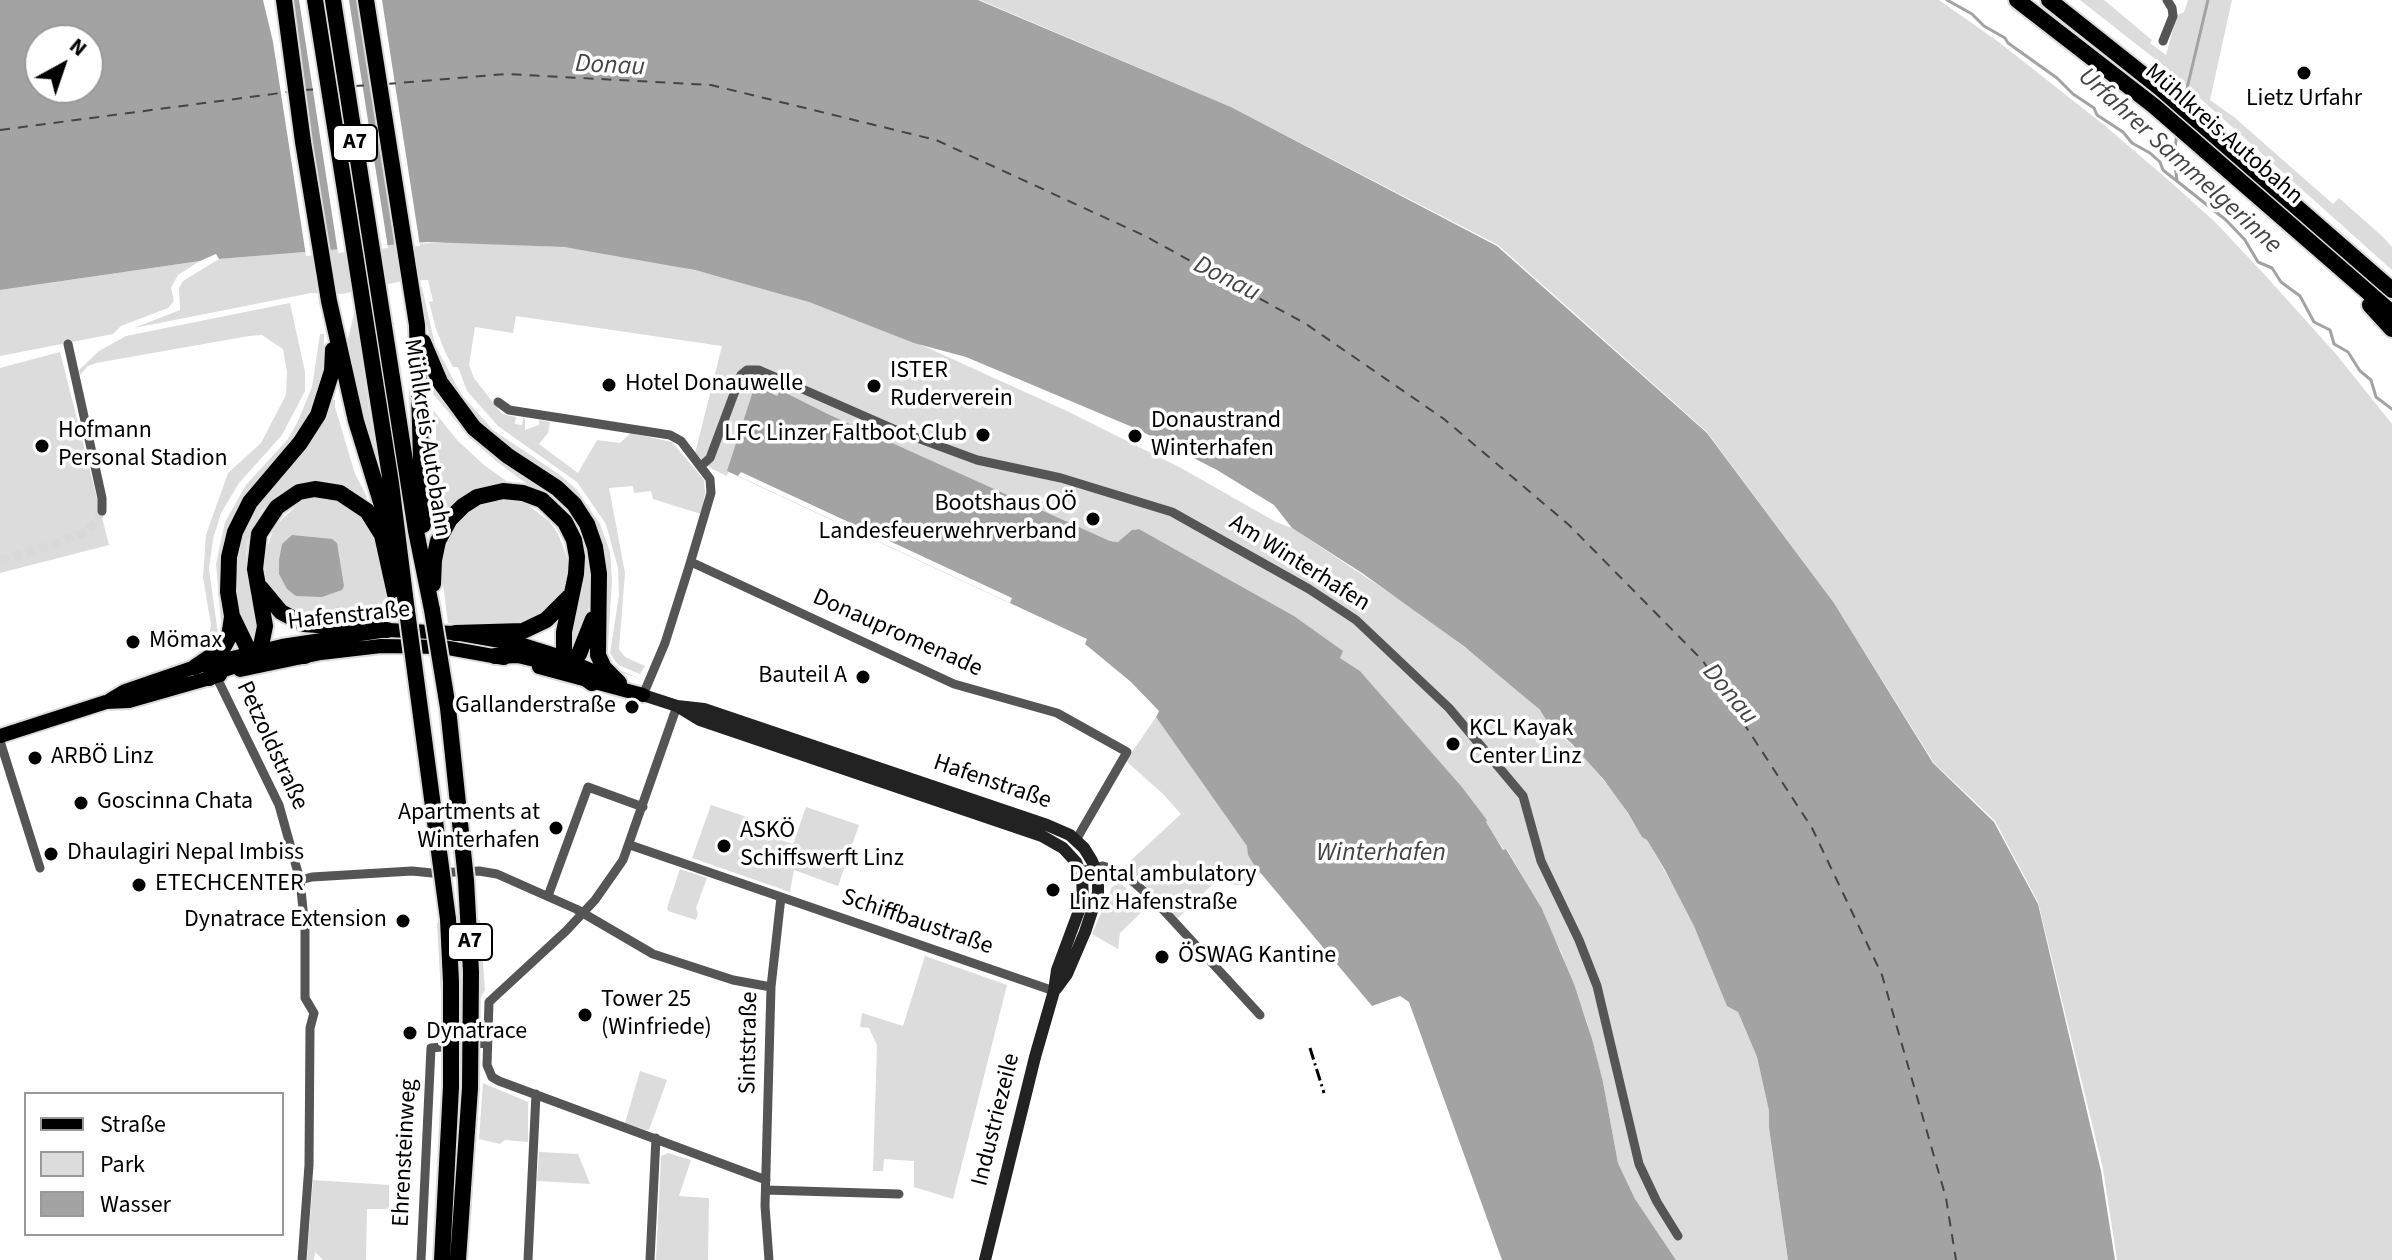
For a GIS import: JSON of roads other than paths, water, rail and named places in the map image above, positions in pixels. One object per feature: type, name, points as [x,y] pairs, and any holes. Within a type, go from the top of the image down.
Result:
[{"type":"highway","points":[[275,0],[288,44]]},
{"type":"highway","points":[[284,0],[288,44],[329,301],[356,421],[400,561]]},
{"type":"highway","name":"Mühlkreis Autobahn","points":[[315,0],[391,483],[400,561],[400,596]]},
{"type":"highway","name":"Mühlkreis Autobahn","points":[[333,0],[377,287],[431,601]]},
{"type":"highway","points":[[366,0],[417,325],[424,571]]},
{"type":"highway","name":"Mühlkreis Autobahn","points":[[2017,0],[2154,106],[2392,313]]},
{"type":"highway","name":"Mühlkreis Autobahn","points":[[2049,0],[2209,129],[2392,290]]},
{"type":"highway","points":[[2356,260],[2392,281]]},
{"type":"highway","points":[[2335,265],[2392,329]]},
{"type":"highway","points":[[195,667],[223,648],[229,637],[232,616],[227,570],[231,545],[241,518],[260,488],[310,431],[326,397],[333,349],[329,301]]},
{"type":"highway","points":[[417,325],[440,382],[474,428],[508,456],[557,488],[581,514],[595,547],[599,574],[599,659],[619,683]]},
{"type":"highway","points":[[212,677],[221,670],[249,661],[263,642],[265,626],[255,569],[256,545],[267,519],[292,495],[323,489],[354,500],[373,518],[382,535],[400,596]]},
{"type":"highway","points":[[431,601],[434,560],[445,526],[470,501],[503,491],[523,493],[542,500],[565,522],[574,540],[576,574],[563,640],[568,661],[592,683]]},
{"type":"highway","points":[[258,583],[281,612],[304,624],[387,630]]},
{"type":"highway","points":[[455,633],[523,631],[546,620],[570,595]]},
{"type":"highway","name":"A7","points":[[400,596],[435,808],[448,919],[451,1087],[442,1260]]},
{"type":"highway","name":"A7","points":[[431,601],[448,708],[466,880],[471,972],[470,1088],[458,1260]]},
{"type":"highway","points":[[495,656],[518,655],[556,664],[568,661],[581,649],[598,606]]},
{"type":"highway","points":[[232,616],[255,653],[271,658],[305,656]]},
{"type":"main road","name":"Hafenstraße","points":[[0,738],[106,702],[125,691],[195,667],[311,640],[387,630],[455,633],[523,645],[568,661],[643,695]]},
{"type":"main road","name":"Hafenstraße","points":[[106,702],[129,701],[212,677],[305,656],[358,648],[443,647],[495,656],[677,706],[704,709],[1047,825],[1076,840],[1095,866]]},
{"type":"main road","name":"Hafenstraße","points":[[677,706],[700,720],[1042,836],[1063,848],[1080,871]]},
{"type":"main road","points":[[1054,991],[1067,974],[1095,907],[1098,880],[1095,866]]},
{"type":"main road","points":[[1054,991],[1057,970],[1083,900],[1080,871]]},
{"type":"main road","name":"Industriezeile","points":[[985,1260],[1054,991]]},
{"type":"street","points":[[2163,41],[2173,16],[2167,0]]},
{"type":"street","points":[[68,344],[102,498],[102,511]]},
{"type":"street","name":"Am Winterhafen","points":[[701,466],[710,458],[741,375],[749,369],[759,370],[896,430],[977,460],[1061,478],[1172,512],[1309,589],[1356,620],[1449,708],[1523,796],[1541,861],[1597,986],[1639,1164],[1678,1236]]},
{"type":"street","points":[[498,402],[509,410],[666,433],[681,441],[710,479],[711,493],[691,562],[665,643],[643,695]]},
{"type":"street","name":"Donaupromenade","points":[[691,562],[954,684],[1057,713],[1127,752],[1076,840]]},
{"type":"street","name":"Petzoldstraße","points":[[212,677],[279,805],[300,880],[305,929],[305,998],[314,1013],[310,1028],[309,1156],[302,1260]]},
{"type":"street","points":[[677,706],[630,845],[614,875],[583,913],[541,956],[491,999],[487,1065],[492,1077],[656,1138],[766,1185],[899,1194]]},
{"type":"street","name":"Hafenstraße","points":[[0,738],[40,868]]},
{"type":"street","points":[[548,896],[588,787],[643,807]]},
{"type":"street","name":"Schiffbaustraße","points":[[630,845],[1054,991]]},
{"type":"street","points":[[1080,871],[1095,866],[1116,868],[1141,888],[1260,1015]]},
{"type":"street","points":[[300,880],[412,871],[479,871],[507,877],[583,913],[653,954],[733,980],[771,987]]},
{"type":"street","name":"Sintstraße","points":[[769,1260],[766,1185],[771,987],[781,897]]},
{"type":"street","name":"Ehrensteinweg","points":[[421,1260],[431,1048],[487,1043]]},
{"type":"street","points":[[528,1260],[536,1094]]},
{"type":"street","points":[[650,1260],[656,1138]]},
{"type":"water","name":"Donau","points":[[0,0],[978,0],[1231,107],[1497,246],[1707,433],[1834,603],[1933,763],[1994,822],[2038,904],[2101,1171],[2115,1260],[1788,1260],[1769,1111],[1757,1057],[1738,1012],[1727,1006],[1694,926],[1665,870],[1628,813],[1604,780],[1540,710],[1465,647],[1362,573],[1292,528],[1274,505],[1217,470],[1137,429],[966,357],[914,343],[809,302],[695,270],[564,247],[427,242],[219,259],[216,254],[200,261],[0,290]]},
{"type":"water","name":"Winterhafen","points":[[755,385],[777,396],[780,390],[1110,541],[1118,542],[1132,530],[1139,529],[1294,616],[1343,651],[1340,658],[1360,671],[1462,787],[1487,820],[1542,909],[1574,984],[1592,1039],[1618,1163],[1635,1199],[1676,1260],[1502,1260],[1409,1002],[1400,996],[1372,1006],[1254,865],[1247,846],[1156,717],[1159,711],[1131,682],[1085,644],[1087,639],[727,471]]},
{"type":"water","points":[[292,535],[332,539],[337,543],[344,586],[342,590],[322,597],[296,596],[287,589],[279,574],[279,560],[282,544]]},
{"type":"waterway","name":"Urfahrer Sammelgerinne","points":[[1947,0],[1972,14],[2057,78],[2094,108],[2097,115],[2150,153],[2160,162],[2163,170],[2226,220],[2245,240],[2258,262],[2272,268],[2281,282],[2300,296],[2314,322],[2330,330],[2334,344],[2348,352],[2360,371],[2371,380],[2376,397],[2392,409]]},
{"type":"waterway","points":[[2184,101],[2208,0]]},
{"type":"waterway","points":[[2177,132],[2174,158],[2177,180]]},
{"type":"tunnel","points":[[0,560],[88,531],[102,511]]},
{"type":"railway","points":[[1310,1048],[1324,1093]]},
{"type":"place","name":"Lietz Urfahr","points":[[2304,73]]},
{"type":"place","name":"Hotel Donauwelle","points":[[609,385]]},
{"type":"place","name":"ISTER Ruderverein","points":[[874,386]]},
{"type":"place","name":"LFC Linzer Faltboot Club","points":[[983,435]]},
{"type":"place","name":"Donaustrand Winterhafen","points":[[1135,436]]},
{"type":"place","name":"Hofmann Personal Stadion","points":[[42,446]]},
{"type":"place","name":"Bootshaus OÖ Landesfeuerwehrverband","points":[[1093,519]]},
{"type":"place","name":"Mömax","points":[[133,642]]},
{"type":"place","name":"Bauteil A","points":[[863,677]]},
{"type":"place","name":"Gallanderstraße","points":[[632,707]]},
{"type":"place","name":"KCL Kayak Center Linz","points":[[1453,744]]},
{"type":"place","name":"ARBÖ Linz","points":[[35,758]]},
{"type":"place","name":"Goscinna Chata","points":[[81,803]]},
{"type":"place","name":"Apartments at Winterhafen","points":[[556,828]]},
{"type":"place","name":"ASKÖ Schiffswerft Linz","points":[[724,846]]},
{"type":"place","name":"Dhaulagiri Nepal Imbiss","points":[[51,854]]},
{"type":"place","name":"ETECHCENTER","points":[[139,885]]},
{"type":"place","name":"Dental ambulatory Linz Hafenstraße","points":[[1053,890]]},
{"type":"place","name":"Dynatrace Extension","points":[[403,921]]},
{"type":"place","name":"ÖSWAG Kantine","points":[[1162,957]]},
{"type":"place","name":"Tower 25 (Winfriede)","points":[[585,1015]]},
{"type":"place","name":"Dynatrace","points":[[410,1033]]}]
